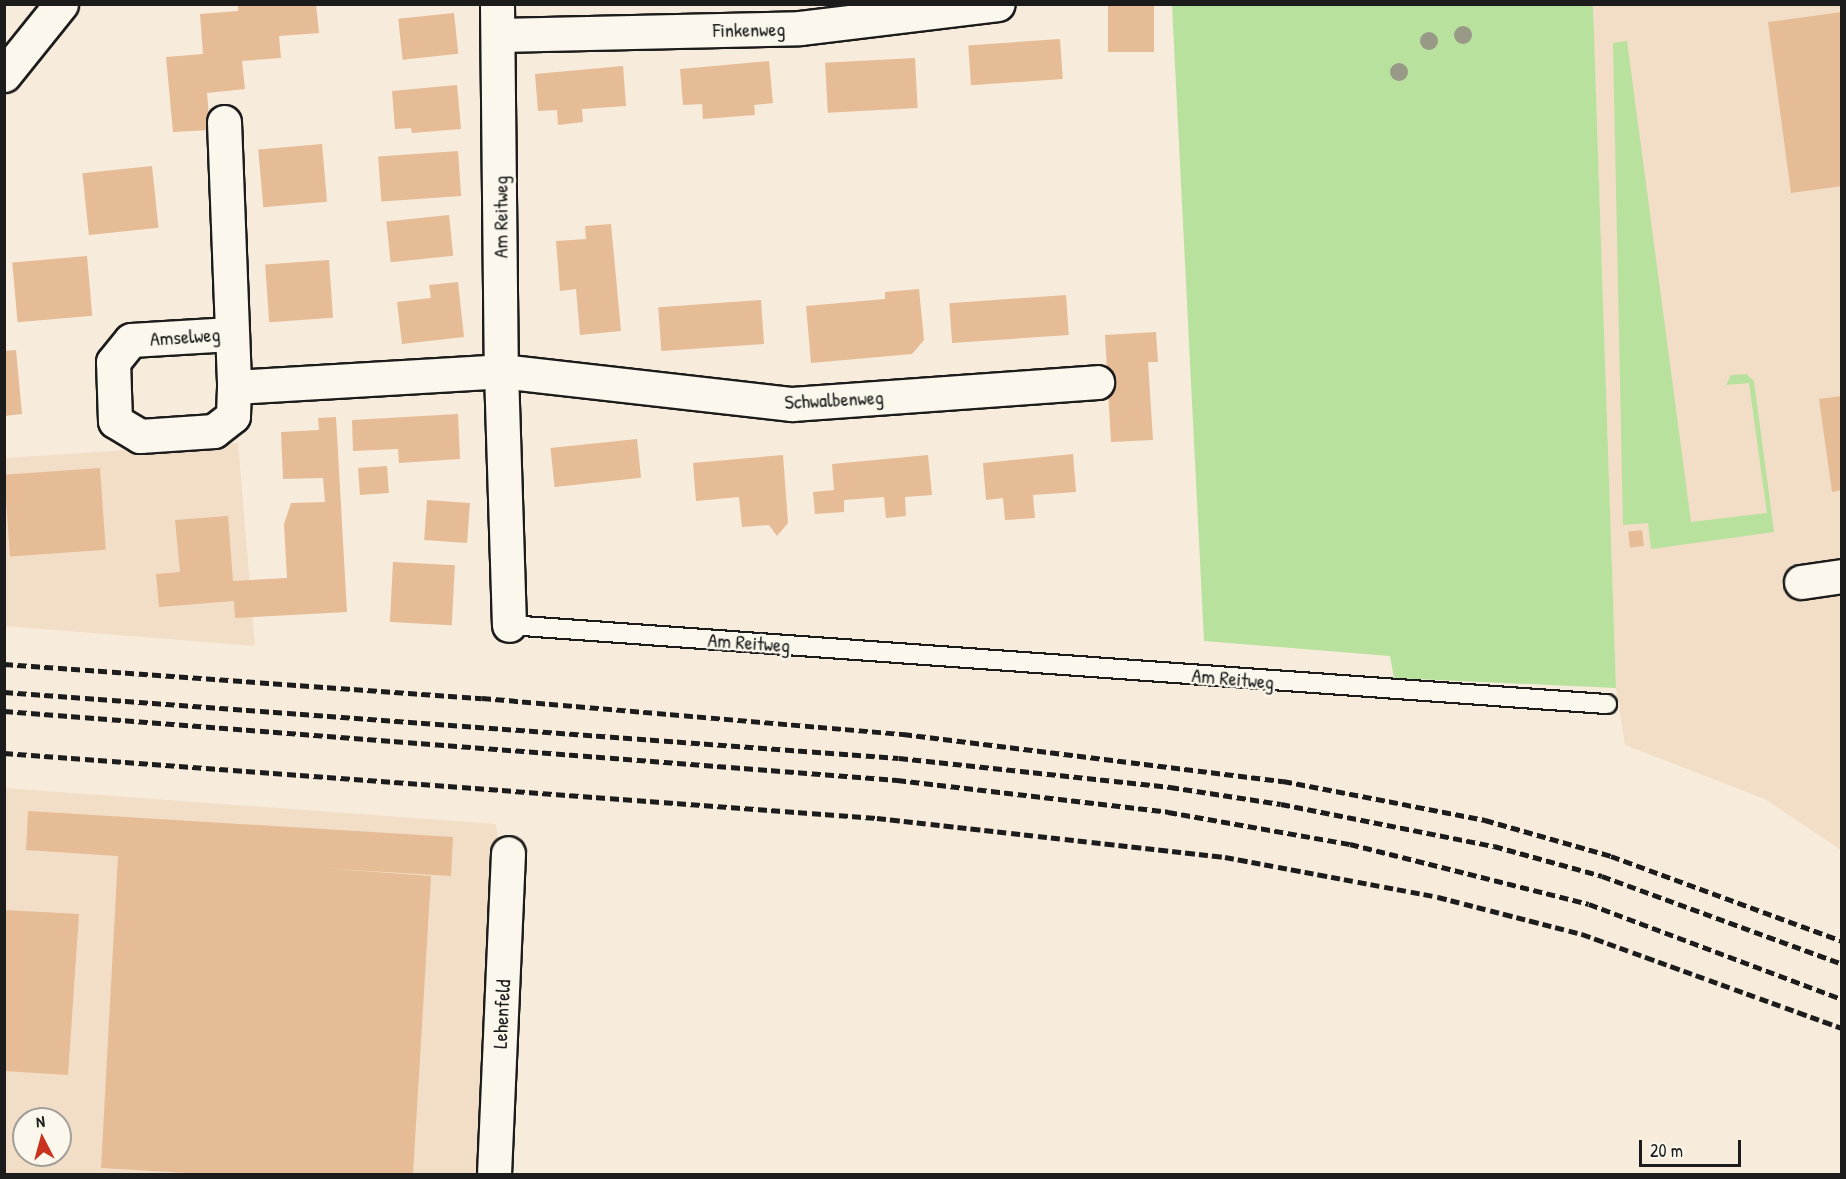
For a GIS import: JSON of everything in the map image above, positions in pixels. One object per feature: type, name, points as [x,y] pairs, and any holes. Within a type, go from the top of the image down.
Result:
[{"type":"street","points":[[4,75],[61,4]]},
{"type":"street","name":"Finkenweg","points":[[498,20],[800,28],[999,4]]},
{"type":"street","name":"Am Reitweg","points":[[498,20],[501,371],[509,625]]},
{"type":"street","name":"Amselweg","points":[[224,123],[234,387],[233,416],[214,430],[140,436],[115,421],[113,362],[131,340],[231,334]]},
{"type":"street","points":[[234,387],[501,371]]},
{"type":"street","name":"Schwalbenweg","points":[[501,371],[792,404],[1097,382]]},
{"type":"street","points":[[1801,582],[1842,576]]},
{"type":"street","name":"Lehenfeld","points":[[494,1174],[508,853]]},
{"type":"lane","name":"Am Reitweg","points":[[509,625],[1607,704]]},
{"type":"shaded area","points":[[1593,5],[1841,5],[1841,850],[1765,799],[1625,745],[1616,688]]},
{"type":"shaded area","points":[[238,443],[255,646],[5,626],[5,458]]},
{"type":"shaded area","points":[[4,788],[496,824],[506,905],[487,1174],[5,1174]]},
{"type":"green space","points":[[1172,5],[1593,5],[1616,688],[1394,678],[1390,656],[1204,641]]},
{"type":"green space","points":[[1627,41],[1691,522],[1767,513],[1749,383],[1726,385],[1731,375],[1746,374],[1754,381],[1774,532],[1651,549],[1648,523],[1623,525],[1613,43]]},
{"type":"building","points":[[238,4],[316,4],[319,33],[279,36],[281,58],[242,61],[245,89],[207,93],[210,130],[173,132],[166,57],[203,54],[200,14],[238,11]]},
{"type":"building","points":[[1108,4],[1154,4],[1154,52],[1108,52]]},
{"type":"building","points":[[1842,12],[1842,186],[1791,193],[1768,22]]},
{"type":"building","points":[[454,13],[458,54],[403,60],[398,19]]},
{"type":"building","points":[[1060,39],[1063,79],[971,85],[968,45]]},
{"type":"building","points":[[915,58],[918,108],[828,113],[825,63]]},
{"type":"building","points":[[769,61],[773,103],[754,105],[755,115],[703,119],[702,104],[683,105],[680,69]]},
{"type":"building","points":[[623,66],[626,106],[582,109],[583,122],[558,125],[557,110],[538,111],[535,74]]},
{"type":"building","points":[[457,85],[461,129],[412,133],[411,128],[395,129],[392,91]]},
{"type":"building","points":[[322,144],[327,202],[263,207],[258,150]]},
{"type":"building","points":[[458,151],[461,196],[381,201],[378,157]]},
{"type":"building","points":[[152,166],[158,228],[89,235],[82,173]]},
{"type":"building","points":[[449,215],[453,256],[391,262],[386,222]]},
{"type":"building","points":[[611,224],[621,331],[580,335],[576,289],[560,291],[556,241],[586,239],[585,226]]},
{"type":"building","points":[[87,256],[92,316],[18,322],[12,263]]},
{"type":"building","points":[[329,260],[333,318],[269,322],[265,264]]},
{"type":"building","points":[[458,282],[464,337],[402,344],[397,302],[431,298],[429,285]]},
{"type":"building","points":[[919,289],[924,340],[912,354],[811,363],[806,306],[885,299],[885,292]]},
{"type":"building","points":[[1066,295],[1069,335],[952,343],[949,303]]},
{"type":"building","points":[[761,300],[764,344],[661,351],[658,307]]},
{"type":"building","points":[[1156,332],[1158,362],[1148,362],[1153,440],[1111,442],[1105,335]]},
{"type":"building","points":[[16,350],[22,414],[4,416],[4,351]]},
{"type":"building","points":[[1842,396],[1842,490],[1832,492],[1819,399]]},
{"type":"building","points":[[458,414],[460,459],[399,463],[398,449],[353,451],[352,420]]},
{"type":"building","points":[[336,417],[347,612],[235,618],[234,601],[159,607],[156,574],[180,572],[175,520],[228,516],[233,581],[287,578],[284,524],[291,503],[325,502],[323,478],[283,479],[281,432],[319,430],[318,418]]},
{"type":"building","points":[[637,439],[641,478],[555,487],[550,448]]},
{"type":"building","points":[[1073,454],[1076,492],[1033,495],[1035,518],[1005,520],[1003,498],[986,500],[983,463]]},
{"type":"building","points":[[783,455],[788,523],[777,536],[769,525],[742,527],[739,497],[696,501],[693,463]]},
{"type":"building","points":[[928,455],[932,495],[905,497],[906,516],[886,518],[884,497],[844,500],[844,512],[815,514],[813,492],[834,490],[832,464]]},
{"type":"building","points":[[387,466],[389,493],[360,495],[358,468]]},
{"type":"building","points":[[100,468],[106,550],[10,556],[4,475]]},
{"type":"building","points":[[427,500],[470,503],[467,543],[424,540]]},
{"type":"building","points":[[1642,530],[1644,546],[1630,548],[1628,532]]},
{"type":"building","points":[[393,562],[455,565],[452,625],[390,622]]},
{"type":"building","points":[[28,811],[453,837],[451,876],[320,868],[431,876],[413,1174],[204,1174],[101,1168],[118,856],[26,850]]},
{"type":"building","points":[[4,910],[79,914],[68,1075],[4,1071]]},
{"type":"railway","points":[[4,664],[482,698],[903,734],[1283,781],[1485,820],[1611,856],[1842,941]]},
{"type":"railway","points":[[4,692],[899,758],[1170,787],[1281,804],[1494,846],[1602,876],[1842,964]]},
{"type":"railway","points":[[4,711],[897,780],[1168,812],[1350,844],[1589,904],[1842,999]]},
{"type":"railway","points":[[4,753],[877,818],[1225,857],[1438,897],[1582,934],[1842,1028]]}]
